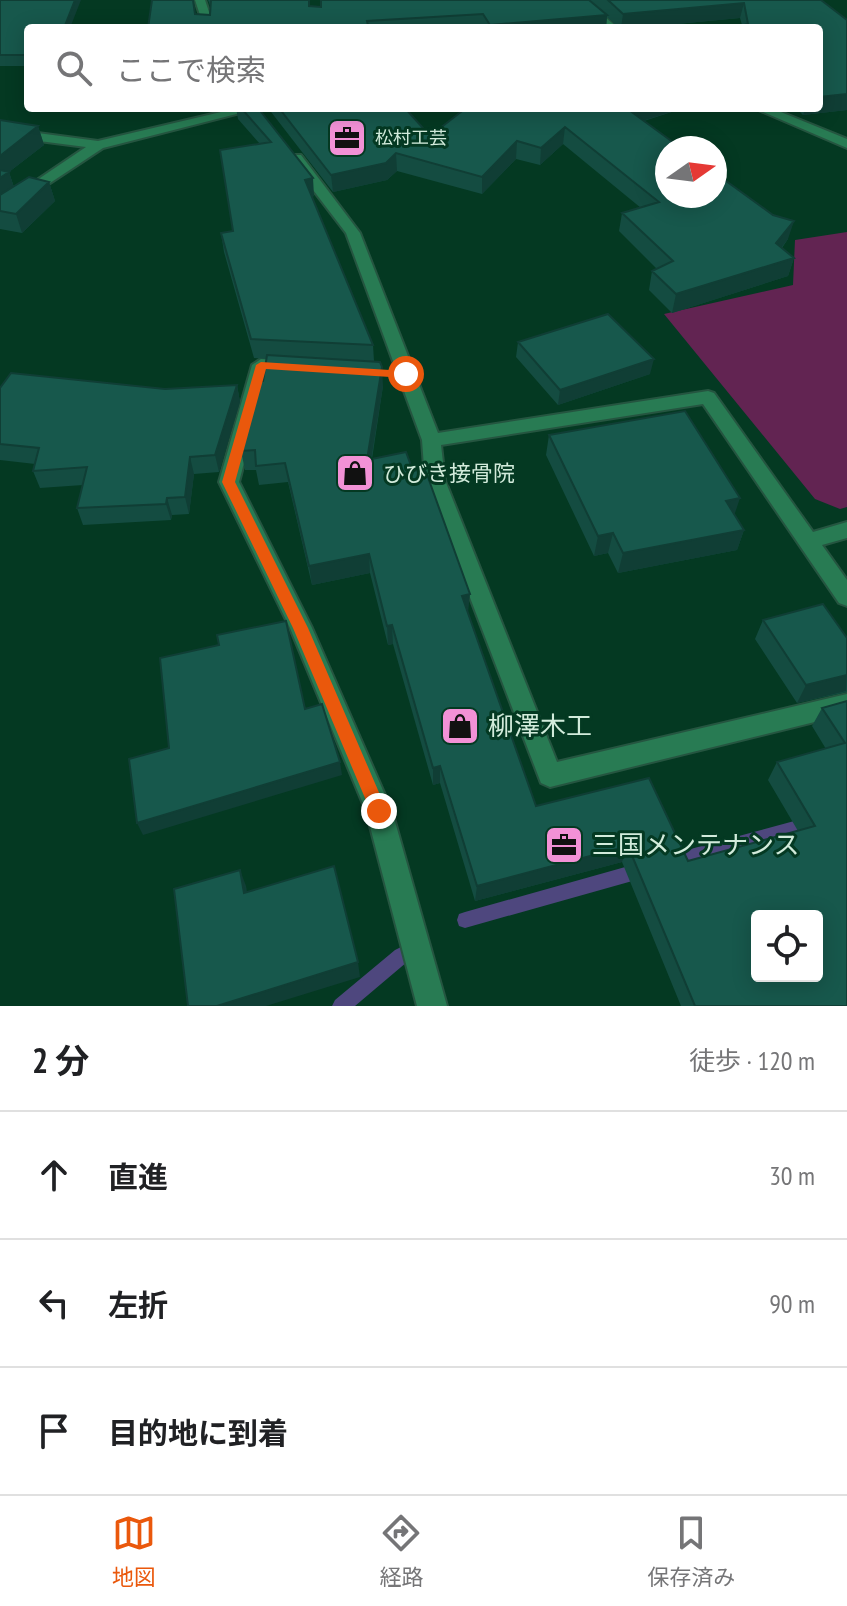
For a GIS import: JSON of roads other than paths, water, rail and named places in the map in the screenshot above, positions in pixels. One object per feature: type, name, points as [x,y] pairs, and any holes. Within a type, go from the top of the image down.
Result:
[{"type":"street","points":[[200,0],[204,24]]},
{"type":"street","points":[[579,0],[607,24]]},
{"type":"street","points":[[181,125],[186,112]]},
{"type":"street","points":[[0,212],[98,145],[181,125],[260,112]]},
{"type":"street","points":[[770,112],[847,144]]},
{"type":"street","points":[[0,132],[98,145]]},
{"type":"street","points":[[286,145],[353,233],[431,440],[435,480],[550,775],[847,704]]},
{"type":"street","points":[[319,369],[261,365],[229,482],[301,628],[379,811],[432,1006]]},
{"type":"street","points":[[377,373],[406,374]]},
{"type":"street","points":[[431,440],[708,397],[847,597]]},
{"type":"street","points":[[808,541],[847,530]]},
{"type":"waterway","points":[[672,862],[809,824]]},
{"type":"waterway","points":[[465,920],[643,870]]},
{"type":"waterway","points":[[341,1006],[401,956]]},
{"type":"place","name":"松村工芸","points":[[347,138]]},
{"type":"place","name":"ひびき接骨院","points":[[355,473]]},
{"type":"place","name":"柳澤木工","points":[[460,726]]},
{"type":"place","name":"三国メンテナンス","points":[[564,845]]}]
